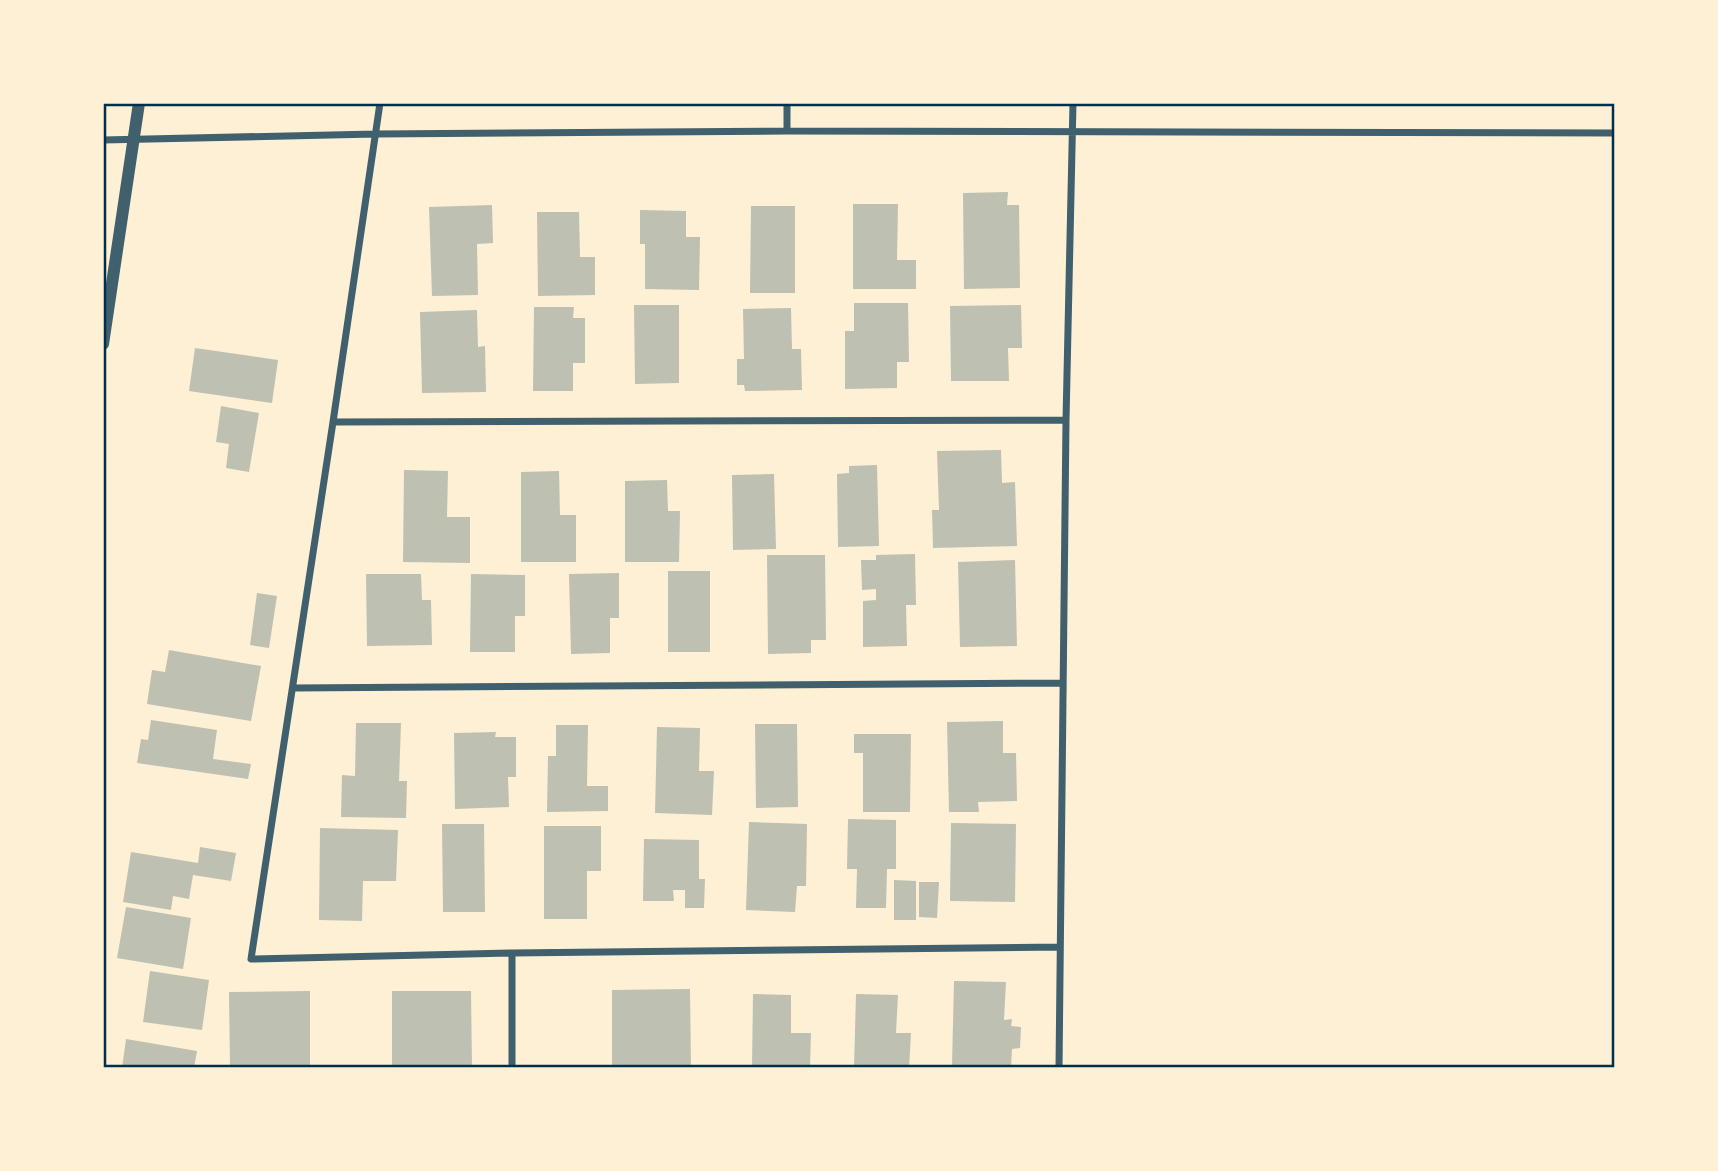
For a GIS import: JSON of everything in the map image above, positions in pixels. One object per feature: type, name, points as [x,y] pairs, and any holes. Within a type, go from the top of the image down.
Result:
[{"type":"street","points":[[103,345],[139,103]]},
{"type":"street","points":[[380,103],[251,959],[512,953],[1060,947]]},
{"type":"street","points":[[787,131],[788,103]]},
{"type":"street","points":[[1059,1068],[1066,420],[1073,103]]},
{"type":"street","points":[[103,140],[375,134],[787,131],[1615,133]]},
{"type":"street","points":[[333,422],[1066,420]]},
{"type":"street","points":[[293,688],[1063,683]]},
{"type":"street","points":[[512,953],[512,1068]]},
{"type":"building","points":[[1008,192],[1007,205],[1019,205],[1020,288],[964,289],[963,193]]},
{"type":"building","points":[[853,204],[898,204],[897,260],[916,260],[916,289],[853,289]]},
{"type":"building","points":[[492,205],[493,243],[477,244],[478,295],[432,296],[429,207]]},
{"type":"building","points":[[751,206],[795,206],[795,293],[750,293]]},
{"type":"building","points":[[640,210],[686,211],[686,237],[700,237],[699,290],[645,289],[645,244],[640,244]]},
{"type":"building","points":[[537,212],[579,212],[580,257],[595,257],[595,295],[538,296]]},
{"type":"building","points":[[854,303],[908,303],[909,362],[897,362],[897,388],[845,389],[845,331],[854,331]]},
{"type":"building","points":[[634,305],[679,305],[679,383],[635,384]]},
{"type":"building","points":[[1021,305],[1022,348],[1008,348],[1009,381],[951,381],[950,306]]},
{"type":"building","points":[[534,307],[574,307],[573,318],[585,318],[585,363],[573,363],[573,391],[533,391]]},
{"type":"building","points":[[791,308],[792,349],[801,349],[802,390],[745,391],[744,385],[737,385],[737,359],[744,359],[743,309]]},
{"type":"building","points":[[477,310],[478,347],[485,346],[486,392],[422,393],[420,312]]},
{"type":"building","points":[[195,348],[278,360],[272,403],[189,391]]},
{"type":"building","points":[[221,406],[259,413],[249,472],[226,468],[229,444],[216,442]]},
{"type":"building","points":[[1001,450],[1002,483],[1015,482],[1017,546],[933,548],[932,510],[939,510],[937,451]]},
{"type":"building","points":[[877,465],[879,546],[838,547],[837,474],[849,473],[849,466]]},
{"type":"building","points":[[404,470],[448,471],[447,517],[470,517],[470,563],[403,562]]},
{"type":"building","points":[[559,471],[560,515],[576,515],[576,562],[521,562],[521,472]]},
{"type":"building","points":[[774,474],[776,549],[733,550],[732,475]]},
{"type":"building","points":[[667,480],[668,511],[680,511],[679,562],[625,562],[625,481]]},
{"type":"building","points":[[915,554],[916,605],[906,605],[907,646],[863,647],[863,601],[876,600],[876,589],[862,590],[861,560],[876,560],[876,555]]},
{"type":"building","points":[[767,555],[825,555],[826,640],[811,640],[811,653],[768,654]]},
{"type":"building","points":[[1015,560],[1017,646],[960,647],[958,562]]},
{"type":"building","points":[[668,571],[710,571],[710,652],[668,652]]},
{"type":"building","points":[[619,573],[619,618],[610,618],[610,653],[571,654],[569,574]]},
{"type":"building","points":[[366,574],[421,574],[422,600],[431,600],[432,645],[367,646]]},
{"type":"building","points":[[471,574],[525,575],[525,616],[515,616],[515,652],[470,652]]},
{"type":"building","points":[[257,593],[277,596],[269,648],[250,645]]},
{"type":"building","points":[[169,650],[261,666],[251,721],[147,704],[152,670],[165,672]]},
{"type":"building","points":[[151,720],[217,730],[213,759],[251,764],[248,779],[137,763],[141,739],[148,740]]},
{"type":"building","points":[[1003,721],[1003,753],[1016,753],[1017,801],[978,802],[979,812],[949,812],[947,722]]},
{"type":"building","points":[[356,723],[401,723],[399,781],[407,781],[406,818],[341,817],[342,775],[355,776]]},
{"type":"building","points":[[755,724],[797,724],[798,807],[756,808]]},
{"type":"building","points":[[556,725],[588,725],[587,786],[608,786],[608,811],[547,812],[548,756],[556,756]]},
{"type":"building","points":[[657,727],[700,728],[699,771],[714,771],[712,815],[655,813]]},
{"type":"building","points":[[496,732],[495,737],[516,737],[516,777],[508,777],[509,807],[455,809],[454,733]]},
{"type":"building","points":[[854,734],[911,734],[910,812],[863,812],[863,753],[854,753]]},
{"type":"building","points":[[848,819],[896,820],[896,869],[887,869],[886,908],[856,908],[857,869],[847,869]]},
{"type":"building","points":[[749,822],[807,824],[806,886],[797,886],[795,912],[746,910]]},
{"type":"building","points":[[951,823],[1016,824],[1015,902],[950,901]]},
{"type":"building","points":[[442,824],[484,824],[485,912],[443,912]]},
{"type":"building","points":[[544,826],[601,826],[601,871],[587,871],[587,919],[544,919]]},
{"type":"building","points":[[320,828],[398,830],[396,881],[363,881],[362,921],[319,920]]},
{"type":"building","points":[[644,839],[699,840],[699,879],[705,879],[704,908],[685,908],[685,890],[673,890],[674,901],[643,901]]},
{"type":"building","points":[[200,847],[236,853],[231,881],[193,875],[189,899],[173,896],[171,910],[123,902],[131,852],[198,863]]},
{"type":"building","points":[[894,880],[916,881],[916,920],[894,920]]},
{"type":"building","points":[[919,882],[939,882],[937,918],[919,917]]},
{"type":"building","points":[[126,907],[191,918],[183,969],[117,958]]},
{"type":"building","points":[[150,971],[209,980],[202,1030],[143,1022]]},
{"type":"building","points":[[954,981],[1006,982],[1004,1020],[1012,1019],[1011,1026],[1021,1027],[1020,1048],[1012,1049],[1011,1068],[952,1066]]},
{"type":"building","points":[[690,989],[691,1068],[612,1068],[612,990]]},
{"type":"building","points":[[310,991],[310,1068],[230,1068],[229,992]]},
{"type":"building","points":[[392,991],[471,991],[472,1068],[392,1068]]},
{"type":"building","points":[[753,994],[791,995],[791,1033],[811,1033],[810,1068],[752,1068]]},
{"type":"building","points":[[856,994],[898,995],[896,1033],[911,1033],[909,1068],[854,1068]]},
{"type":"building","points":[[126,1039],[197,1051],[194,1068],[122,1068]]}]
